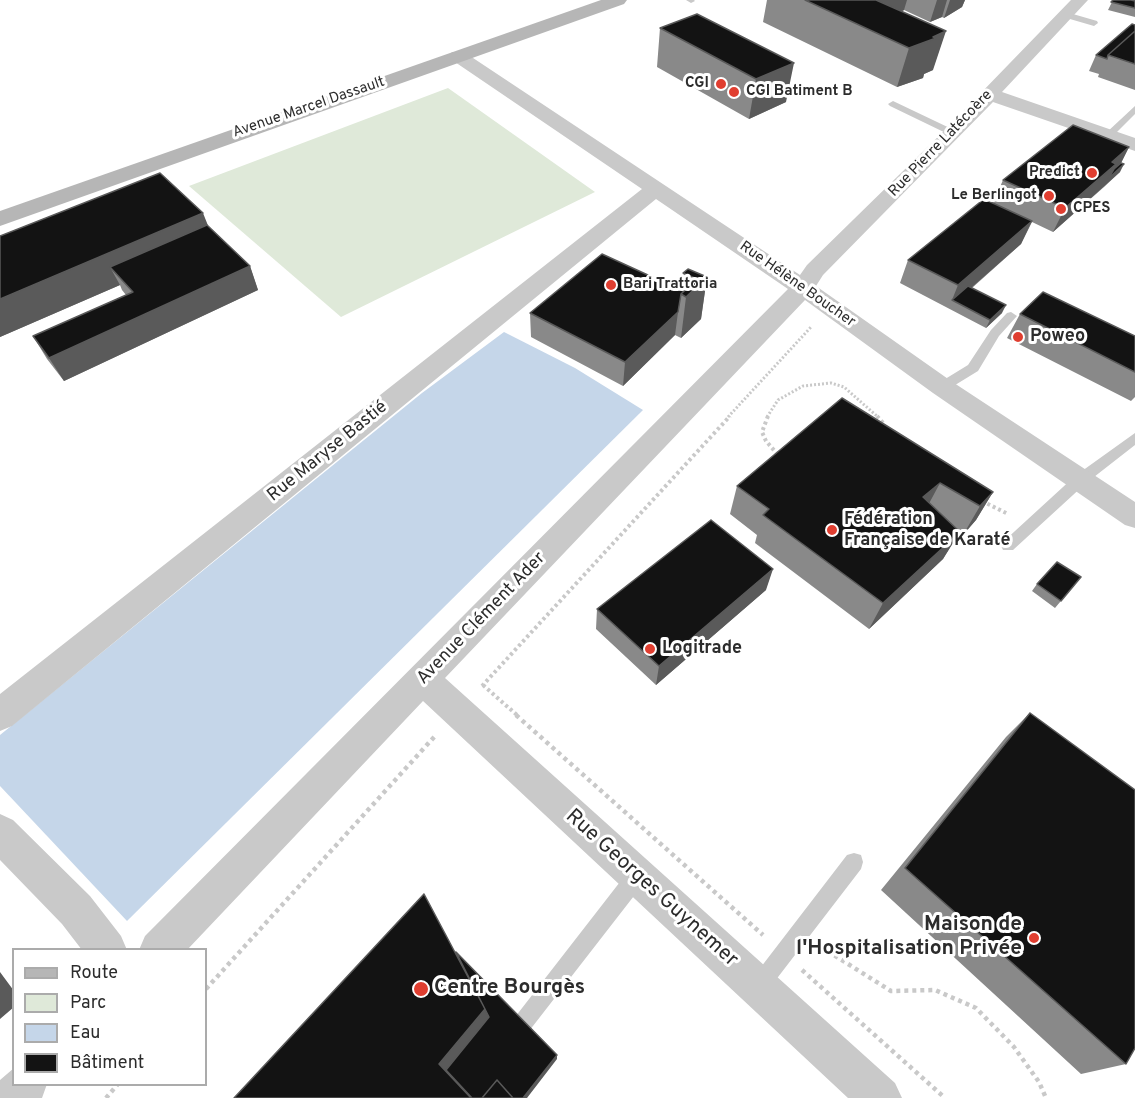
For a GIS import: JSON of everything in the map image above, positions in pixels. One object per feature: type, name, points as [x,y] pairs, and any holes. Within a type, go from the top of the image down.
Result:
[{"type":"street","name":"Avenue Marcel Dassault","points":[[0,219],[618,0]]},
{"type":"street","name":"Rue Pierre Latécoère","points":[[803,288],[815,270],[953,133],[1080,0]]},
{"type":"street","name":"Rue Hélène Boucher","points":[[458,56],[803,288],[942,387],[1135,517]]},
{"type":"street","points":[[990,94],[1135,145]]},
{"type":"street","name":"Rue Maryse Bastié","points":[[0,715],[655,189]]},
{"type":"street","name":"Avenue Clément Ader","points":[[161,948],[803,288]]},
{"type":"street","name":"Rue Georges Guynemer","points":[[423,679],[880,1098]]},
{"type":"street","points":[[0,833],[76,910],[105,948]]},
{"type":"street","points":[[13,1098],[24,1086]]},
{"type":"lane","points":[[1066,15],[1094,23]]},
{"type":"lane","points":[[892,104],[953,133]]},
{"type":"lane","points":[[1109,135],[1135,109]]},
{"type":"lane","points":[[942,387],[973,368],[995,333],[1011,316]]},
{"type":"lane","points":[[1008,546],[1080,480],[1135,438]]},
{"type":"lane","points":[[758,987],[854,862]]},
{"type":"lane","points":[[500,1051],[638,876]]},
{"type":"path","points":[[476,693],[817,321]]},
{"type":"path","points":[[780,457],[766,441],[762,432],[764,422],[778,400],[803,386],[831,383],[844,387],[868,406],[888,429]]},
{"type":"path","points":[[977,499],[995,509],[1034,524]]},
{"type":"path","points":[[483,685],[945,1098]]},
{"type":"path","points":[[207,988],[442,730]]},
{"type":"path","points":[[800,933],[858,973],[891,991],[935,990],[976,1008],[1014,1047],[1039,1082],[1046,1098]]},
{"type":"path","points":[[106,1098],[116,1086]]},
{"type":"green space","points":[[448,88],[595,192],[341,317],[189,186]]},
{"type":"water","points":[[504,332],[575,368],[643,410],[127,921],[0,786],[0,735],[422,393]]},
{"type":"building","points":[[805,0],[876,0],[946,31],[933,37],[936,38],[909,48]]},
{"type":"building","points":[[1113,0],[1135,1],[1135,8],[1111,2]]},
{"type":"building","points":[[697,14],[794,63],[756,79],[660,28]]},
{"type":"building","points":[[1132,24],[1135,25],[1135,31],[1108,55],[1107,59],[1096,55]]},
{"type":"building","points":[[1135,31],[1135,64],[1108,55]]},
{"type":"building","points":[[1073,125],[1129,147],[1112,162],[1116,164],[1065,208],[1003,180]]},
{"type":"building","points":[[1121,163],[1124,164],[1108,179],[1114,169]]},
{"type":"building","points":[[160,173],[203,213],[0,299],[0,236]]},
{"type":"building","points":[[984,199],[1032,221],[958,285],[908,260]]},
{"type":"building","points":[[207,225],[250,266],[49,358],[33,336],[133,292],[110,267]]},
{"type":"building","points":[[602,254],[674,287],[679,283],[682,284],[681,290],[684,291],[681,294],[678,312],[625,362],[530,313]]},
{"type":"building","points":[[688,269],[707,277],[686,297],[681,294],[697,279],[683,273]]},
{"type":"building","points":[[968,286],[1006,305],[990,320],[952,300]]},
{"type":"building","points":[[1043,292],[1135,336],[1135,372],[1020,314]]},
{"type":"building","name":"Fédération Française de Karaté","points":[[842,398],[993,492],[980,506],[940,483],[923,497],[960,532],[883,603],[763,515],[769,509],[737,486]]},
{"type":"building","points":[[711,520],[773,569],[659,666],[597,609]]},
{"type":"building","points":[[1057,562],[1081,577],[1061,601],[1037,584]]},
{"type":"building","name":"Maison de l'Hospitalisation Privée","points":[[1030,713],[1135,790],[1135,1048],[1126,1064],[905,868]]},
{"type":"building","name":"Centre Bourgès","points":[[424,894],[485,1009],[439,1064],[471,1098],[234,1098]]},
{"type":"building","points":[[456,952],[557,1055],[523,1098],[513,1098],[497,1080],[482,1098],[472,1098],[446,1070],[489,1017]]},
{"type":"building","points":[[497,1080],[513,1098],[482,1098]]},
{"type":"place","name":"CGI","points":[[721,84]]},
{"type":"place","name":"CGI Batiment B","points":[[734,92]]},
{"type":"place","name":"Predict","points":[[1092,173]]},
{"type":"place","name":"Le Berlingot","points":[[1049,196]]},
{"type":"place","name":"CPES","points":[[1061,209]]},
{"type":"place","name":"Bari Trattoria","points":[[611,285]]},
{"type":"place","name":"Poweo","points":[[1018,337]]},
{"type":"place","name":"Fédération Française de Karaté","points":[[832,530]]},
{"type":"place","name":"Logitrade","points":[[650,649]]},
{"type":"place","name":"Maison de l'Hospitalisation Privée","points":[[1034,938]]},
{"type":"place","name":"Centre Bourgès","points":[[421,989]]}]
